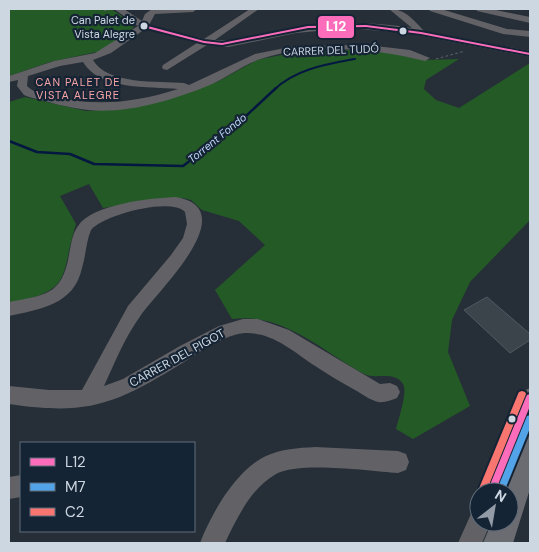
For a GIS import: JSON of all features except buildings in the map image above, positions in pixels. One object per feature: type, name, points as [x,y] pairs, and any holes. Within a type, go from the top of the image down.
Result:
[{"type":"main road","points":[[519,482],[527,458],[523,434],[528,404]]},
{"type":"street","points":[[118,9],[144,26],[216,44],[228,44],[323,26],[366,26],[421,32],[530,54]]},
{"type":"street","points":[[9,79],[58,63],[87,59],[108,51],[144,26],[152,12],[193,9]]},
{"type":"street","points":[[168,67],[256,9]]},
{"type":"street","points":[[216,44],[267,9]]},
{"type":"street","points":[[393,9],[421,32]]},
{"type":"street","points":[[433,9],[506,32],[530,34]]},
{"type":"street","points":[[480,9],[530,20]]},
{"type":"street","name":"CARRER DEL TUDÓ","points":[[22,74],[24,79],[22,86],[28,92],[88,107],[104,107],[141,102],[189,88],[220,76],[258,56],[273,52],[366,47],[401,51],[425,58]]},
{"type":"street","points":[[87,59],[91,69],[107,78],[189,88]]},
{"type":"street","points":[[9,309],[46,301],[65,288],[72,277],[84,227],[96,216],[109,212],[171,202],[184,204],[191,208],[195,222],[192,236],[132,313],[88,398]]},
{"type":"street","name":"CARRER DEL PIGOT","points":[[9,395],[59,401],[88,398],[127,386],[221,333],[239,326],[248,325],[276,332],[378,393],[390,392]]},
{"type":"street","points":[[496,482],[528,404]]},
{"type":"street","points":[[212,543],[240,495],[261,472],[271,465],[297,458],[398,462]]},
{"type":"path","points":[[425,58],[437,59],[465,50]]},
{"type":"green space","points":[[9,9],[111,9],[130,21],[134,27],[101,51],[50,62],[9,76]]},
{"type":"green space","points":[[371,50],[410,55],[422,60],[459,59],[426,80],[424,89],[436,100],[459,108],[530,63],[530,220],[470,282],[452,320],[448,352],[470,406],[413,439],[396,429],[404,388],[403,384],[395,377],[369,376],[364,374],[285,327],[251,318],[232,319],[215,290],[265,245],[239,221],[202,210],[191,200],[183,198],[164,198],[103,208],[89,184],[60,196],[76,224],[61,279],[55,287],[45,293],[9,304],[9,102],[25,97],[86,111],[118,109],[217,82],[257,60],[292,53]]},
{"type":"waterway","name":"Torrent Fondo","points":[[274,90],[292,77],[312,68],[355,59]]},
{"type":"waterway","name":"Torrent Fondo","points":[[9,141],[37,152],[70,154],[94,164],[183,166],[233,128],[276,88]]},
{"type":"transit line","name":"L12","points":[[144,26],[204,42],[222,44],[308,27],[366,26],[421,33],[530,54]]},
{"type":"transit line","name":"C2","points":[[486,482],[522,394]]},
{"type":"transit line","name":"L12","points":[[495,482],[530,397]]},
{"type":"transit line","name":"M7","points":[[504,482],[530,419]]},
{"type":"place","name":"Can Palet de Vista Alegre","points":[[144,26]]},
{"type":"district","name":"CAN PALET DE VISTA ALEGRE","points":[[78,88]]}]
